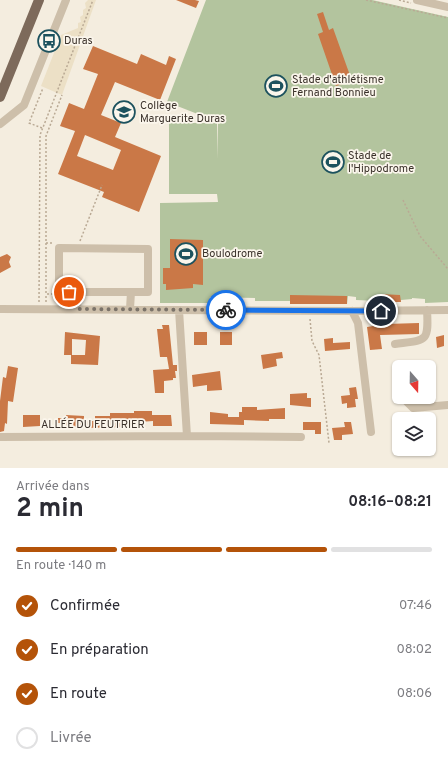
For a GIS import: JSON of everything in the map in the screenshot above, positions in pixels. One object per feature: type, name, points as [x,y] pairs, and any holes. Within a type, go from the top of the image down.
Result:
[{"type":"main road","points":[[0,97],[39,0]]},
{"type":"street","points":[[0,124],[24,105],[66,0]]},
{"type":"street","points":[[417,0],[448,7]]},
{"type":"street","points":[[59,248],[148,249],[148,292],[61,292],[59,292],[59,248]]},
{"type":"street","points":[[77,309],[78,292]]},
{"type":"street","points":[[130,309],[131,292]]},
{"type":"street","points":[[0,309],[309,311],[448,310]]},
{"type":"street","points":[[179,310],[187,436]]},
{"type":"street","points":[[395,344],[420,341],[425,338],[428,332],[427,310]]},
{"type":"street","points":[[352,311],[358,323],[371,432]]},
{"type":"street","points":[[409,404],[413,408],[448,405]]},
{"type":"street","name":"ALLÉE DU FEUTRIER","points":[[0,437],[300,437]]},
{"type":"path","points":[[39,310],[40,135],[93,0]]},
{"type":"path","points":[[366,0],[448,18]]},
{"type":"path","points":[[42,128],[29,123],[43,88]]},
{"type":"path","points":[[61,292],[46,294],[46,136],[62,95]]},
{"type":"path","points":[[80,243],[102,185]]},
{"type":"path","points":[[403,200],[420,236],[448,269]]},
{"type":"path","points":[[309,311],[312,341],[318,355],[329,443]]},
{"type":"green space","name":"Stade de l'Hippodrome","points":[[206,0],[372,0],[448,17],[448,302],[425,303],[425,299],[412,298],[401,300],[401,302],[356,300],[356,297],[348,296],[347,304],[290,304],[290,301],[255,301],[255,298],[210,297],[209,303],[160,303],[160,203],[218,202],[217,194],[169,194],[169,123],[217,123],[218,159],[218,122],[167,102]]},
{"type":"shaded area","points":[[88,0],[96,0],[62,95],[41,86],[61,35],[78,28],[78,23],[81,22],[80,17],[83,15],[83,10],[86,8],[85,3]]},
{"type":"building","points":[[176,0],[195,0],[199,1],[196,8]]},
{"type":"building","points":[[323,12],[329,30],[333,28],[352,81],[336,86],[318,34],[323,32],[317,14]]},
{"type":"building","points":[[93,46],[137,64],[141,54],[166,65],[169,56],[176,59],[160,100],[115,82],[101,115],[121,123],[115,137],[161,156],[139,212],[102,197],[104,192],[58,174],[75,131],[60,126],[69,103],[84,109],[98,74],[83,69]],"holes":[[[85,135],[121,150],[113,170],[77,156]]]},
{"type":"building","name":"Boulodrome","points":[[170,239],[203,240],[203,285],[193,284],[193,288],[166,290],[166,284],[163,284],[163,268],[170,268]]},
{"type":"building","points":[[7,254],[11,257],[9,262],[11,267],[0,273],[0,257]]},
{"type":"building","points":[[380,294],[400,295],[401,302],[380,302]]},
{"type":"building","points":[[290,295],[347,296],[347,304],[290,304]]},
{"type":"building","points":[[419,323],[419,334],[380,335],[382,349],[370,350],[367,327],[386,324]]},
{"type":"building","points":[[162,325],[169,325],[173,365],[177,365],[177,371],[175,371],[176,378],[173,378],[173,380],[164,381],[164,393],[155,393],[153,370],[169,369],[167,357],[160,357],[157,329],[163,329]]},
{"type":"building","points":[[65,332],[100,336],[98,365],[71,364],[71,355],[64,355]],"holes":[[[72,339],[86,340],[85,355],[72,355]]]},
{"type":"building","points":[[194,332],[207,332],[207,345],[194,345]]},
{"type":"building","points":[[220,332],[232,332],[232,345],[220,345]]},
{"type":"building","points":[[444,335],[444,346],[437,348],[436,337]]},
{"type":"building","points":[[333,338],[333,343],[350,342],[350,349],[325,351],[324,339]]},
{"type":"building","points":[[282,352],[283,358],[276,359],[277,366],[263,369],[261,355]]},
{"type":"building","points":[[8,366],[18,368],[13,402],[8,401],[7,424],[5,423],[4,431],[0,432],[0,401],[3,377],[6,378]]},
{"type":"building","points":[[220,371],[222,390],[207,391],[207,385],[193,387],[192,375]]},
{"type":"building","points":[[356,387],[358,399],[355,399],[356,407],[347,408],[347,403],[342,404],[341,396],[350,395],[349,388]]},
{"type":"building","points":[[307,393],[307,398],[311,398],[311,407],[290,405],[290,394]]},
{"type":"building","points":[[242,407],[257,407],[257,410],[285,408],[285,419],[269,419],[269,421],[244,420],[244,425],[210,424],[210,412],[228,414],[228,417],[239,417],[239,412],[242,412]]},
{"type":"building","points":[[134,411],[152,411],[152,415],[171,415],[172,426],[153,426],[153,421],[139,422],[139,425],[129,425],[129,427],[84,428],[84,426],[63,427],[63,423],[58,423],[58,418],[66,418],[66,415],[84,416],[84,421],[95,421],[95,416],[110,416],[110,413],[134,413]]},
{"type":"building","points":[[23,415],[40,415],[40,426],[23,427]]},
{"type":"building","points":[[303,422],[321,422],[321,434],[315,434],[315,430],[303,430]]},
{"type":"building","points":[[344,422],[351,422],[353,434],[342,435],[342,440],[334,440],[332,428],[345,427]]},
{"type":"way so far","points":[[69,292],[78,292],[77,309],[226,310]]},
{"type":"place","name":"Duras","points":[[49,41]]},
{"type":"place","name":"Stade d'athlétisme Fernand Bonnieu","points":[[276,86]]},
{"type":"place","name":"Collège Marguerite Duras","points":[[124,112]]},
{"type":"place","name":"Stade de l'Hippodrome","points":[[333,162]]},
{"type":"place","name":"Boulodrome","points":[[186,254]]},
{"type":"route","points":[[226,310],[381,311]]}]
